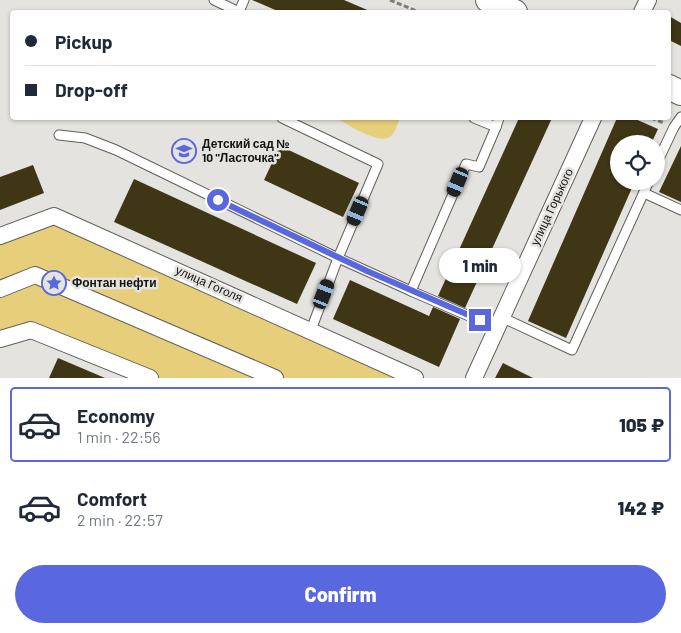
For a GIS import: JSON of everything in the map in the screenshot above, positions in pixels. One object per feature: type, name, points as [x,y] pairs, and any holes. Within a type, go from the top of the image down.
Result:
[{"type":"street","points":[[488,0],[510,10]]},
{"type":"street","name":"улица Горького","points":[[474,378],[592,120]]},
{"type":"street","name":"улица Гоголя","points":[[0,236],[54,216],[415,378]]},
{"type":"street","points":[[0,289],[35,275],[275,378]]},
{"type":"street","points":[[0,339],[30,330],[150,378]]},
{"type":"lane","points":[[214,0],[235,10]]},
{"type":"lane","points":[[665,146],[681,117]]},
{"type":"lane","points":[[286,120],[378,164],[338,258],[311,330]]},
{"type":"lane","points":[[479,120],[496,127]]},
{"type":"lane","points":[[411,292],[466,164],[479,167],[498,120]]},
{"type":"lane","points":[[59,135],[85,138],[116,150],[411,292],[499,322],[572,350],[645,190]]},
{"type":"lane","points":[[644,193],[681,210]]},
{"type":"path","points":[[390,0],[414,10]]},
{"type":"shaded area","points":[[340,120],[399,120],[393,134],[386,138],[379,138],[364,133]]},
{"type":"shaded area","points":[[54,216],[415,378],[150,378],[31,330],[0,339],[0,236]]},
{"type":"building","points":[[252,0],[344,0],[367,10],[275,10]]},
{"type":"building","points":[[671,17],[681,23],[681,46],[671,41]]},
{"type":"building","points":[[518,120],[551,120],[465,308],[438,296]]},
{"type":"building","points":[[616,120],[638,120],[658,129],[655,135],[610,135],[610,190],[631,190],[566,338],[528,321]]},
{"type":"building","points":[[280,146],[359,183],[343,217],[264,180]]},
{"type":"building","points":[[681,146],[681,202],[659,192],[660,190],[665,190],[665,179]]},
{"type":"building","points":[[33,165],[44,193],[0,210],[0,177]]},
{"type":"building","points":[[134,179],[316,263],[297,304],[114,222]]},
{"type":"building","points":[[350,280],[429,316],[433,307],[460,319],[439,367],[333,319]]},
{"type":"building","points":[[58,358],[105,378],[49,378]]},
{"type":"building","points":[[503,363],[533,378],[495,378]]},
{"type":"place","name":"Детский сад № 10 \"Ласточка\"","points":[[184,151]]},
{"type":"place","name":"Фонтан нефти","points":[[54,283]]},
{"type":"route","points":[[218,200],[411,292],[480,320]]}]
